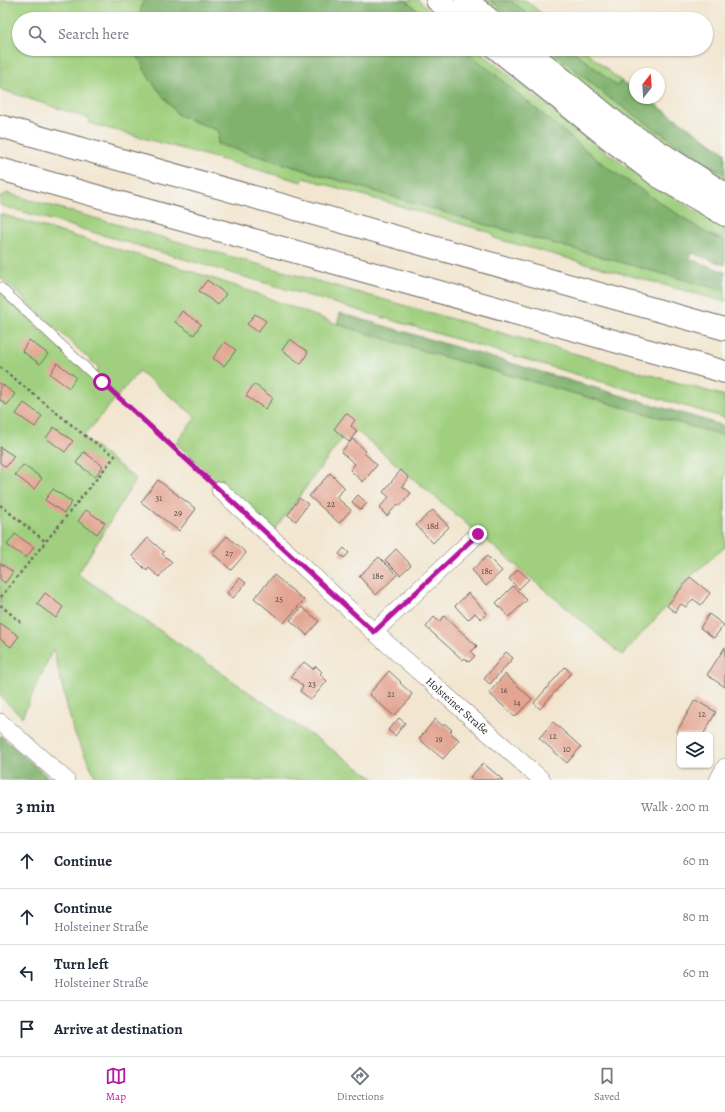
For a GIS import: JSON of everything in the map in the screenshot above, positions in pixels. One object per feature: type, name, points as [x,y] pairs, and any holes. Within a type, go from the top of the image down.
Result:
[{"type":"highway","points":[[437,0],[452,12]]},
{"type":"highway","points":[[466,0],[481,12]]},
{"type":"highway","points":[[506,56],[658,176],[725,216]]},
{"type":"highway","points":[[535,56],[622,128],[725,194]]},
{"type":"highway","points":[[0,112],[69,145]]},
{"type":"highway","points":[[0,126],[725,329]]},
{"type":"highway","points":[[0,169],[725,372]]},
{"type":"street","name":"Holsteiner Straße","points":[[220,490],[374,632],[542,780]]},
{"type":"street","points":[[374,632],[478,534]]},
{"type":"street","points":[[0,722],[66,780]]},
{"type":"street","points":[[718,780],[725,767]]},
{"type":"lane","points":[[0,287],[102,382]]},
{"type":"path","points":[[0,367],[84,435],[115,456],[0,598]]},
{"type":"path","points":[[102,382],[220,490]]},
{"type":"path","points":[[0,505],[46,542]]},
{"type":"path","points":[[0,606],[23,624]]},
{"type":"green space","points":[[0,0],[143,0],[140,12],[12,12],[12,56],[138,56],[149,78],[178,115],[219,131],[218,144],[483,224],[725,291],[725,302],[494,238],[492,233],[304,178],[302,182],[89,123],[90,119],[0,89]]},
{"type":"green space","points":[[143,0],[405,0],[420,12],[140,12]]},
{"type":"green space","points":[[405,0],[418,0],[433,12],[420,12]]},
{"type":"green space","points":[[479,0],[490,0],[505,12],[494,12]]},
{"type":"green space","points":[[490,0],[510,0],[525,12],[505,12]]},
{"type":"green space","points":[[510,0],[525,0],[540,12],[525,12]]},
{"type":"green space","points":[[138,56],[472,56],[605,166],[706,233],[725,241],[725,265],[692,253],[690,259],[725,272],[725,291],[483,224],[218,144],[219,131],[178,115],[149,78]]},
{"type":"green space","points":[[472,56],[486,56],[588,139],[636,173],[689,207],[725,227],[725,241],[706,233],[605,166]]},
{"type":"green space","points":[[547,56],[558,56],[608,97],[708,165],[725,174],[725,181],[702,168],[626,119]]},
{"type":"green space","points":[[558,56],[580,56],[617,86],[621,81],[629,86],[629,104],[655,104],[725,152],[725,174],[708,165],[608,97]]},
{"type":"green space","points":[[580,56],[591,56],[621,81],[617,86]]},
{"type":"green space","points":[[6,193],[725,396],[725,418],[0,205],[0,195],[4,196]]},
{"type":"green space","points":[[0,214],[175,266],[236,286],[337,324],[441,356],[725,436],[725,547],[690,577],[667,606],[622,655],[351,426],[273,532],[176,443],[196,417],[139,371],[83,437],[136,479],[78,574],[376,780],[97,780],[73,730],[53,649],[22,717],[0,696],[0,290],[91,378],[99,368],[0,277]]},
{"type":"green space","points":[[340,313],[725,426],[725,436],[441,356],[337,324]]},
{"type":"green space","points":[[0,735],[51,780],[0,780]]},
{"type":"building","points":[[207,280],[226,294],[218,305],[199,291]]},
{"type":"building","points":[[182,311],[201,324],[194,335],[175,322]]},
{"type":"building","points":[[255,314],[266,321],[258,332],[247,324]]},
{"type":"building","points":[[290,339],[308,352],[301,364],[282,350]]},
{"type":"building","points":[[29,340],[48,354],[40,364],[22,351]]},
{"type":"building","points":[[225,342],[236,350],[224,366],[213,358]]},
{"type":"building","points":[[57,363],[76,377],[69,388],[50,374]]},
{"type":"building","points":[[0,383],[15,394],[7,405],[0,400]]},
{"type":"building","points":[[254,384],[273,398],[265,409],[246,396]]},
{"type":"building","points":[[24,403],[42,416],[35,427],[16,414]]},
{"type":"building","points":[[346,413],[355,420],[351,426],[357,431],[349,442],[334,429]]},
{"type":"building","points":[[54,427],[73,441],[65,452],[46,438]]},
{"type":"building","points":[[353,439],[366,451],[364,453],[377,465],[363,482],[350,470],[355,464],[341,452]]},
{"type":"building","points":[[0,447],[14,456],[6,467],[0,463]]},
{"type":"building","points":[[84,452],[103,466],[95,477],[76,463]]},
{"type":"building","points":[[23,465],[42,478],[34,489],[15,475]]},
{"type":"building","points":[[401,470],[409,478],[402,486],[411,493],[400,506],[398,504],[387,516],[379,508],[389,497],[383,492]]},
{"type":"building","points":[[330,473],[345,488],[336,497],[351,510],[339,523],[309,496]]},
{"type":"building","points":[[158,480],[196,509],[179,531],[141,502]]},
{"type":"building","points":[[53,489],[72,502],[64,513],[45,500]]},
{"type":"building","points":[[358,495],[367,503],[361,510],[352,502]]},
{"type":"building","points":[[299,498],[308,504],[296,521],[288,515]]},
{"type":"building","points":[[86,510],[105,523],[97,534],[78,521]]},
{"type":"building","points":[[433,510],[449,527],[433,543],[416,525]]},
{"type":"building","points":[[15,534],[34,547],[26,558],[7,545]]},
{"type":"building","points":[[227,536],[246,553],[231,570],[212,553]]},
{"type":"building","points":[[148,538],[164,552],[162,554],[172,562],[159,577],[149,568],[147,571],[132,556]]},
{"type":"building","points":[[344,548],[349,553],[344,558],[339,554]]},
{"type":"building","points":[[396,549],[411,565],[400,575],[385,560]]},
{"type":"building","points":[[487,556],[502,571],[486,586],[472,570]]},
{"type":"building","points":[[379,557],[397,575],[376,595],[359,576]]},
{"type":"building","points":[[0,563],[13,572],[5,583],[0,579]]},
{"type":"building","points":[[518,569],[529,579],[519,589],[509,579]]},
{"type":"building","points":[[274,575],[304,600],[284,623],[254,598]]},
{"type":"building","points":[[690,577],[710,593],[701,605],[693,599],[686,607],[681,604],[675,612],[667,606]]},
{"type":"building","points":[[240,578],[246,583],[233,598],[227,593]]},
{"type":"building","points":[[513,586],[527,600],[509,617],[496,603]]},
{"type":"building","points":[[45,593],[63,607],[56,618],[37,604]]},
{"type":"building","points":[[468,593],[487,613],[481,619],[475,613],[468,620],[455,606]]},
{"type":"building","points":[[302,607],[319,621],[307,635],[290,620]]},
{"type":"building","points":[[709,614],[724,625],[714,638],[700,628]]},
{"type":"building","points":[[444,616],[477,646],[471,652],[475,656],[469,662],[465,658],[463,660],[426,627],[434,617],[439,622]]},
{"type":"building","points":[[0,623],[19,636],[11,647],[0,639]]},
{"type":"building","points":[[725,647],[725,687],[707,675]]},
{"type":"building","points":[[506,652],[513,658],[490,684],[484,679]]},
{"type":"building","points":[[304,662],[313,669],[316,666],[322,672],[320,674],[327,681],[311,700],[300,691],[303,686],[291,676]]},
{"type":"building","points":[[565,667],[571,673],[540,709],[534,703]]},
{"type":"building","points":[[389,671],[412,694],[409,698],[410,699],[394,716],[369,694]]},
{"type":"building","points":[[505,674],[532,699],[515,717],[489,693]]},
{"type":"building","points":[[695,700],[716,712],[705,732],[676,733]]},
{"type":"building","points":[[399,718],[405,723],[395,736],[388,730]]},
{"type":"building","points":[[435,719],[443,726],[445,724],[452,730],[450,732],[459,740],[443,759],[419,739]]},
{"type":"building","points":[[553,722],[581,747],[567,763],[539,738]]},
{"type":"building","points":[[483,763],[503,780],[474,780],[470,777]]},
{"type":"route","points":[[102,382],[374,632],[478,534]]}]
